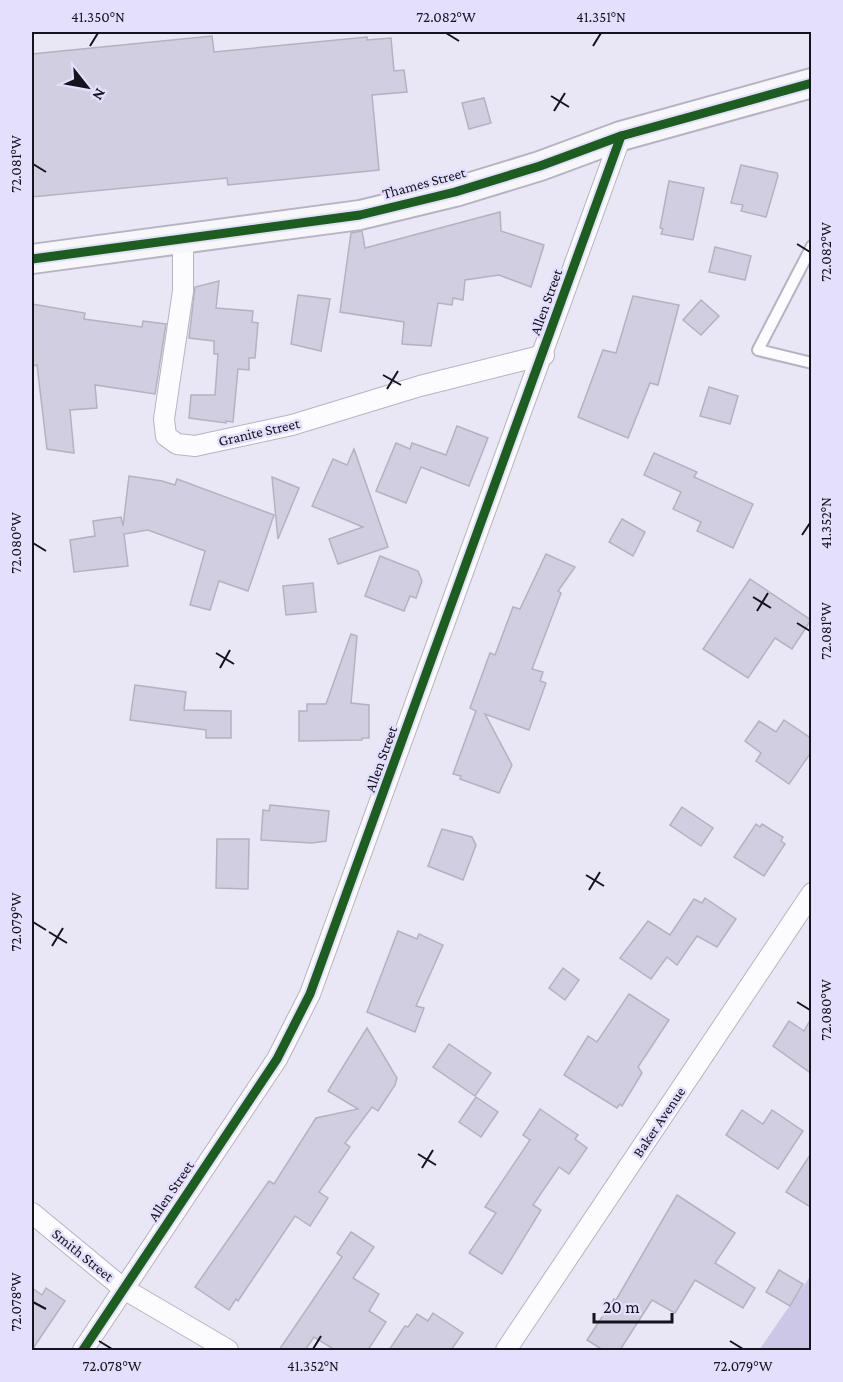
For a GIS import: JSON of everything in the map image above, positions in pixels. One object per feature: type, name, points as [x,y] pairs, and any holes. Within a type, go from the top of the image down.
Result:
[{"type":"street","name":"Thames Street","points":[[32,259],[360,215],[455,192],[540,166],[621,136],[812,83]]},
{"type":"street","name":"Allen Street","points":[[83,1350],[277,1059],[310,994],[544,355],[621,136]]},
{"type":"street","name":"Granite Street","points":[[183,239],[183,291],[164,419],[166,436],[177,444],[195,446],[292,425],[420,386],[544,355]]},
{"type":"street","name":"Baker Avenue","points":[[506,1350],[812,893]]},
{"type":"street","name":"Smith Street","points":[[32,1214],[124,1289],[228,1350]]},
{"type":"lane","points":[[812,246],[758,350],[812,363]]},
{"type":"shaded area","points":[[811,1275],[811,1350],[759,1350]]},
{"type":"building","points":[[212,36],[214,52],[367,37],[367,40],[391,38],[394,71],[404,70],[407,92],[372,95],[379,170],[228,185],[227,178],[32,197],[32,54]]},
{"type":"building","points":[[484,98],[491,123],[469,129],[462,103]]},
{"type":"building","points":[[741,165],[777,173],[766,217],[741,211],[743,205],[731,203]]},
{"type":"building","points":[[669,181],[704,188],[693,240],[661,234],[663,229],[660,228]]},
{"type":"building","points":[[500,212],[501,231],[544,245],[531,287],[499,275],[465,280],[463,300],[453,298],[452,305],[438,303],[431,346],[402,344],[404,322],[340,312],[351,233],[362,231],[365,248]]},
{"type":"building","points":[[715,247],[751,256],[745,280],[709,272]]},
{"type":"building","points":[[219,281],[216,308],[253,311],[252,322],[258,323],[255,358],[249,358],[249,370],[238,369],[233,422],[226,421],[226,423],[189,418],[191,395],[215,395],[218,354],[214,354],[214,341],[189,338],[195,287]]},
{"type":"building","points":[[298,295],[330,299],[321,351],[291,344]]},
{"type":"building","points":[[633,296],[679,305],[658,385],[650,383],[628,438],[578,417],[603,350],[616,353]]},
{"type":"building","points":[[701,300],[719,316],[701,335],[683,320]]},
{"type":"building","points":[[32,304],[85,313],[84,319],[142,327],[143,321],[166,324],[155,394],[95,385],[97,408],[70,410],[74,453],[47,449],[37,365],[32,366]]},
{"type":"building","points":[[709,387],[738,396],[730,424],[700,416]]},
{"type":"building","points":[[457,426],[488,438],[469,486],[421,467],[406,503],[376,491],[396,443],[410,449],[412,443],[446,455]]},
{"type":"building","points":[[354,449],[388,547],[338,564],[329,539],[363,527],[312,506],[333,459],[347,465]]},
{"type":"building","points":[[654,453],[697,472],[694,477],[753,504],[733,548],[697,531],[701,522],[673,509],[681,492],[644,475]]},
{"type":"building","points":[[129,476],[175,485],[177,479],[274,515],[248,591],[219,581],[210,610],[190,605],[205,551],[148,530],[124,534],[128,566],[74,572],[70,540],[95,536],[93,521],[121,517],[123,526]]},
{"type":"building","points":[[272,477],[299,488],[278,539]]},
{"type":"building","points":[[622,519],[645,532],[633,556],[609,542]]},
{"type":"building","points":[[546,554],[575,567],[558,591],[561,593],[532,669],[543,672],[540,681],[546,683],[529,730],[485,714],[512,765],[499,793],[460,779],[461,776],[453,774],[476,711],[470,708],[490,653],[495,655],[513,607],[520,609]]},
{"type":"building","points":[[380,556],[418,571],[422,581],[416,598],[410,596],[404,611],[365,596]]},
{"type":"building","points":[[750,579],[811,620],[792,649],[775,638],[748,678],[703,649]]},
{"type":"building","points":[[313,583],[316,612],[286,615],[283,586]]},
{"type":"building","points":[[351,634],[357,636],[351,703],[369,705],[369,738],[299,741],[299,711],[307,711],[307,704],[326,704]]},
{"type":"building","points":[[135,685],[186,692],[184,710],[231,711],[231,738],[206,738],[206,730],[130,720]]},
{"type":"building","points":[[784,720],[812,739],[812,751],[789,784],[756,761],[761,753],[745,741],[759,721],[776,732]]},
{"type":"building","points":[[270,805],[329,811],[326,841],[312,843],[261,840],[263,810],[269,811]]},
{"type":"building","points":[[682,807],[713,828],[701,846],[670,825]]},
{"type":"building","points":[[756,824],[760,827],[762,824],[783,837],[781,841],[785,844],[764,876],[734,857]]},
{"type":"building","points":[[442,829],[472,837],[476,845],[463,880],[428,866]]},
{"type":"building","points":[[217,839],[249,839],[248,889],[216,888]]},
{"type":"building","points":[[705,898],[736,919],[717,947],[697,936],[677,965],[667,957],[651,979],[620,958],[648,921],[670,935],[694,899],[702,903]]},
{"type":"building","points":[[398,931],[417,939],[419,934],[443,945],[416,1006],[424,1008],[415,1032],[367,1012]]},
{"type":"building","points":[[563,968],[579,980],[565,1000],[549,988]]},
{"type":"building","points":[[629,994],[669,1020],[638,1067],[642,1073],[622,1106],[620,1104],[617,1108],[564,1075],[588,1036],[597,1042]]},
{"type":"building","points":[[812,1017],[812,1074],[773,1046],[789,1021],[804,1031]]},
{"type":"building","points":[[367,1028],[397,1078],[395,1085],[378,1111],[372,1107],[345,1143],[350,1147],[319,1192],[328,1198],[310,1226],[295,1216],[238,1301],[236,1299],[229,1310],[195,1287],[269,1181],[274,1184],[316,1118],[358,1109],[328,1091]]},
{"type":"building","points":[[449,1044],[491,1073],[475,1096],[433,1067]]},
{"type":"building","points":[[476,1097],[498,1112],[481,1137],[459,1122]]},
{"type":"building","points":[[540,1109],[578,1135],[575,1139],[587,1148],[569,1174],[559,1167],[533,1205],[541,1210],[502,1274],[469,1253],[496,1213],[485,1207],[530,1140],[523,1135]]},
{"type":"building","points":[[742,1110],[763,1124],[772,1110],[803,1131],[778,1169],[726,1135]]},
{"type":"building","points":[[812,1152],[812,1208],[786,1192]]},
{"type":"building","points":[[677,1195],[735,1233],[715,1263],[755,1288],[743,1308],[695,1280],[675,1313],[652,1300],[620,1350],[603,1350],[587,1340],[614,1299],[616,1300]]},
{"type":"building","points":[[351,1232],[374,1247],[353,1278],[379,1294],[369,1311],[386,1322],[368,1350],[335,1350],[314,1337],[305,1350],[279,1350],[342,1257],[337,1253]]},
{"type":"building","points":[[779,1270],[803,1284],[790,1306],[766,1292]]},
{"type":"building","points":[[32,1288],[42,1295],[46,1288],[65,1301],[32,1350]]},
{"type":"building","points":[[433,1313],[463,1333],[451,1350],[389,1350],[405,1326],[408,1327],[417,1314],[428,1321]]},
{"type":"cycle path","points":[[32,259],[360,215],[455,192],[540,166],[621,136],[812,83]]},
{"type":"cycle path","points":[[83,1350],[277,1059],[310,994],[621,136]]}]
